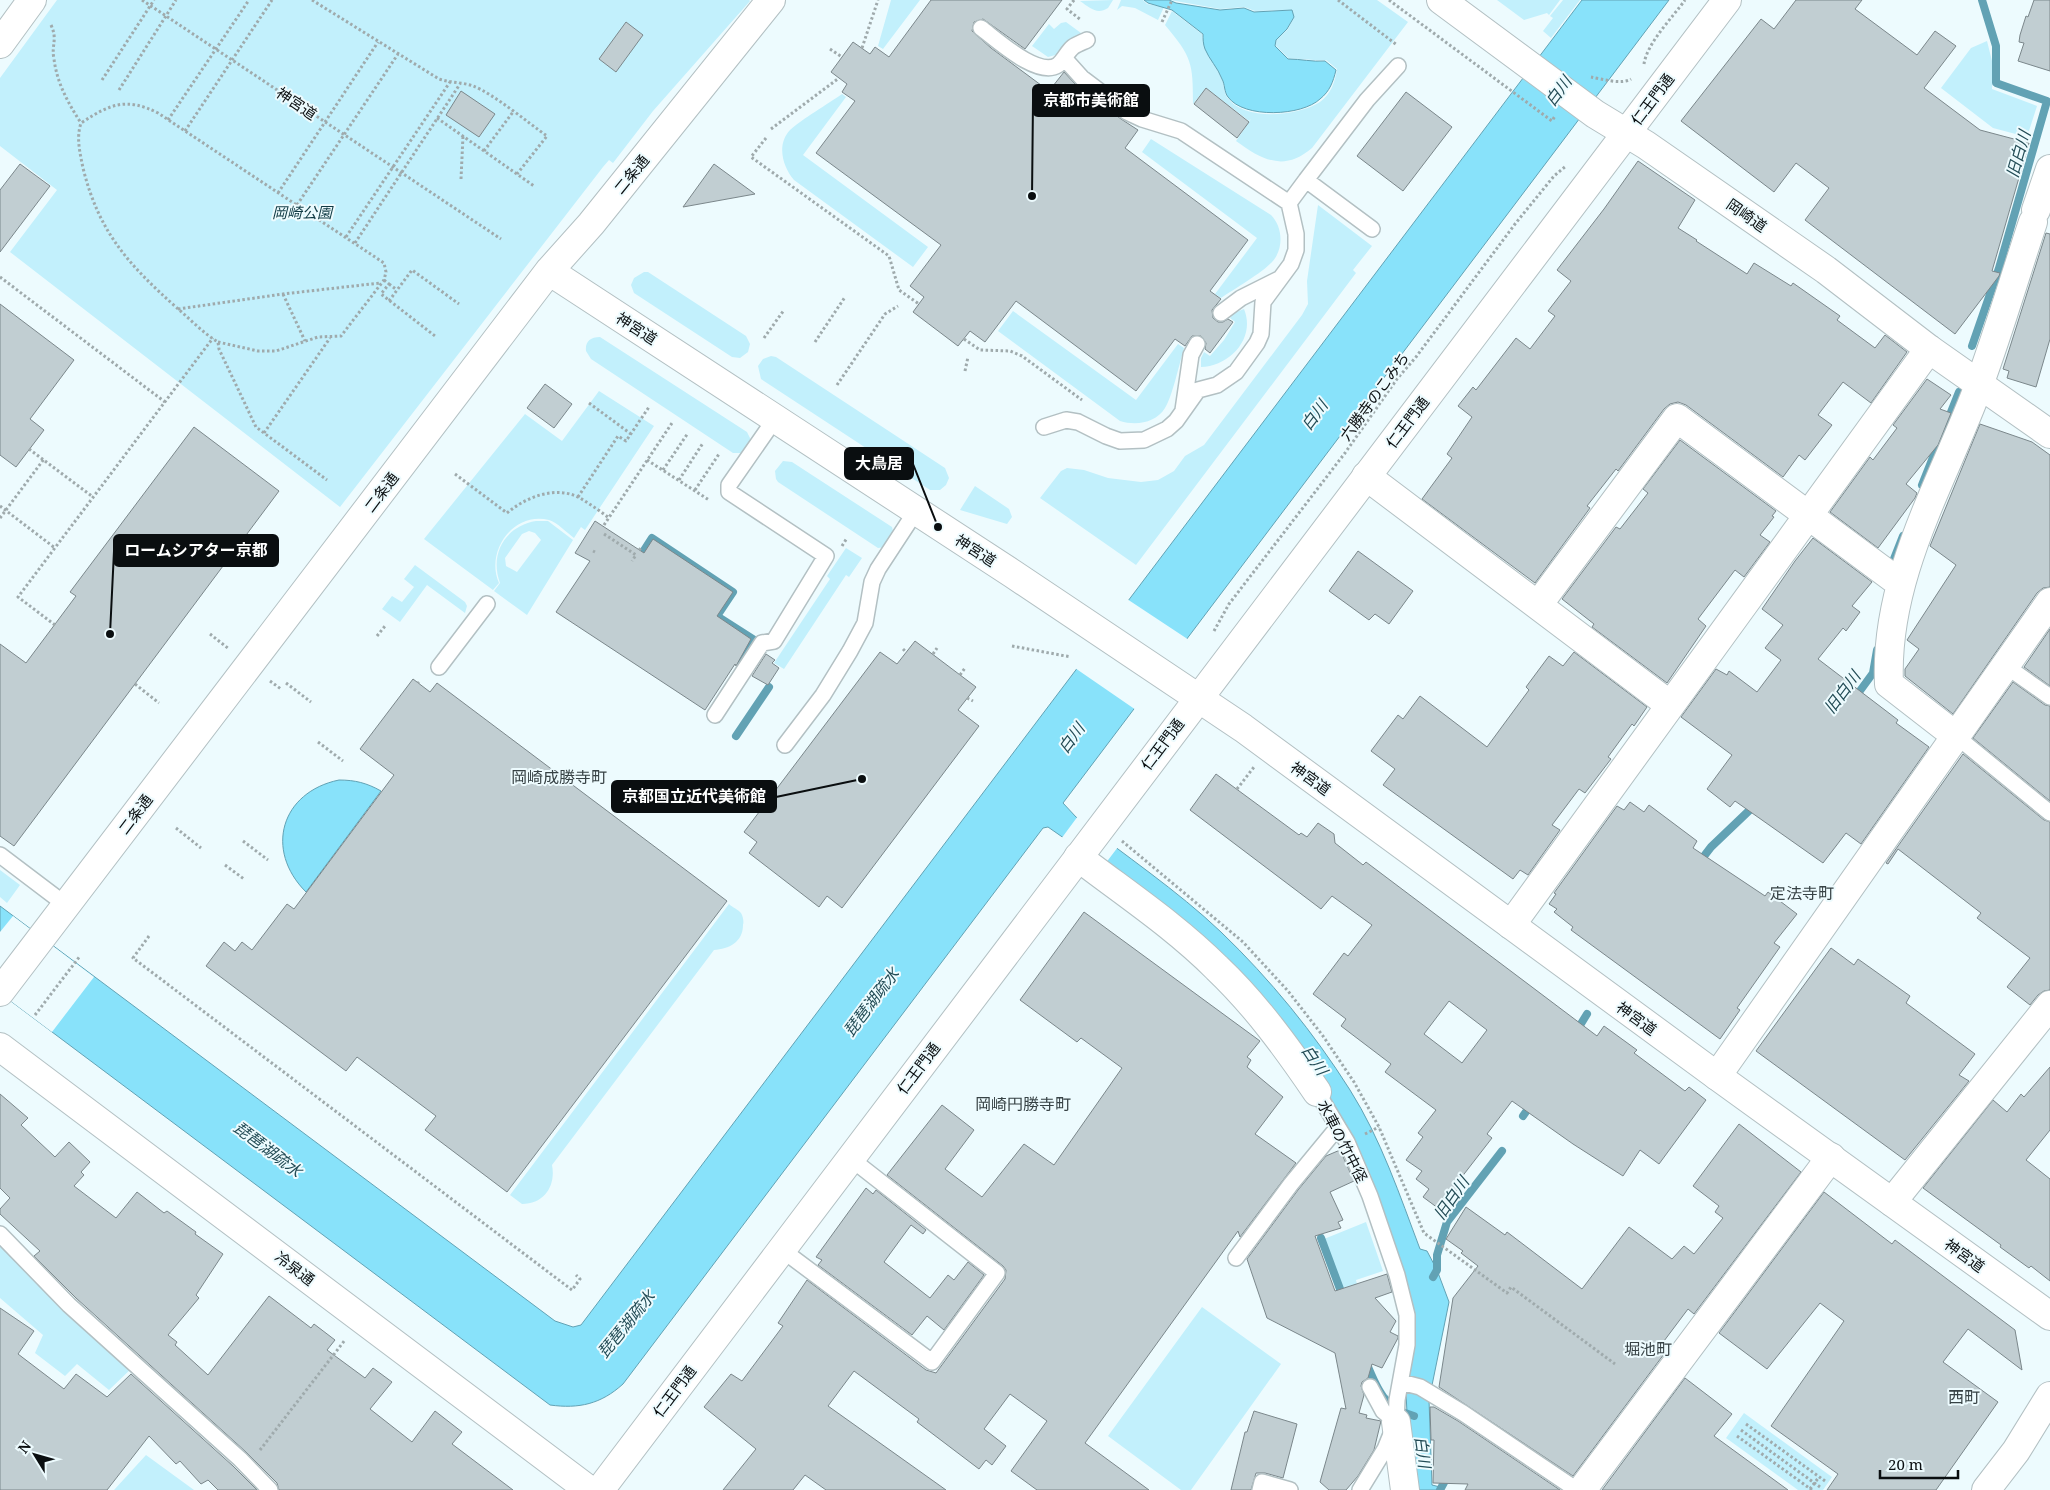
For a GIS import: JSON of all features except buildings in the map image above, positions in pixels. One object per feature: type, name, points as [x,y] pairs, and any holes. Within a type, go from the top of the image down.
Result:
[{"type":"street","points":[[0,44],[32,0]]},
{"type":"street","name":"二条通","points":[[0,992],[549,271],[591,224],[772,0]]},
{"type":"street","name":"岡崎道","points":[[1441,0],[1595,114],[1626,133],[1826,270],[1930,349],[2050,434]]},
{"type":"street","name":"仁王門通","points":[[600,1490],[850,1158],[1084,860],[1098,830],[1727,0]]},
{"type":"street","points":[[1956,736],[1889,684],[1888,659],[1893,578],[1905,564],[1979,384],[2050,168]]},
{"type":"street","name":"神宮道","points":[[549,271],[1243,728],[1717,1076],[2050,1316]]},
{"type":"street","points":[[1511,925],[1808,514],[1930,349]]},
{"type":"street","points":[[1538,605],[1677,418],[1893,578]]},
{"type":"street","points":[[1366,476],[1670,706]]},
{"type":"street","points":[[1717,1076],[2050,602]]},
{"type":"street","name":"水車の竹中径","points":[[1084,860],[1165,923],[1223,973],[1265,1020],[1317,1092]]},
{"type":"street","points":[[1892,1202],[2050,1005]]},
{"type":"street","name":"冷泉通","points":[[0,1047],[589,1490]]},
{"type":"street","points":[[1582,1490],[1831,1157]]},
{"type":"street","points":[[1986,1490],[2016,1451],[2050,1396]]},
{"type":"street","points":[[1396,1422],[1405,1490]]},
{"type":"lane","points":[[981,28],[1026,61],[1039,67],[1051,68],[1074,47],[1087,40]]},
{"type":"lane","points":[[1044,426],[1066,420],[1078,422],[1106,436],[1120,441],[1132,442],[1144,440],[1164,432],[1176,421],[1198,390],[1217,385],[1226,380],[1248,358],[1258,343],[1261,334],[1263,302],[1291,264],[1296,250],[1294,225],[1289,203],[1181,131],[1142,119],[1127,112],[1082,78],[1064,58]]},
{"type":"lane","points":[[1289,203],[1367,100],[1398,66]]},
{"type":"lane","points":[[1306,180],[1372,229]]},
{"type":"lane","points":[[1220,313],[1241,298],[1280,279]]},
{"type":"lane","points":[[1183,411],[1191,355],[1197,344]]},
{"type":"lane","points":[[715,714],[762,643],[774,641],[826,556],[728,492],[729,485],[775,419]]},
{"type":"lane","points":[[785,745],[823,695],[850,652],[865,623],[872,582],[878,569],[916,511]]},
{"type":"lane","points":[[439,667],[487,604]]},
{"type":"lane","points":[[2006,666],[2050,697]]},
{"type":"lane","points":[[1956,736],[2050,813]]},
{"type":"lane","points":[[0,855],[66,905]]},
{"type":"lane","name":"水車の竹中径","points":[[1317,1092],[1357,1164],[1370,1196],[1397,1275],[1407,1315],[1407,1345],[1403,1382],[1397,1400],[1396,1422],[1384,1450],[1360,1490]]},
{"type":"lane","points":[[1236,1258],[1291,1184],[1338,1127]]},
{"type":"lane","points":[[781,1249],[932,1362],[997,1273],[850,1158]]},
{"type":"lane","points":[[0,1234],[69,1305],[248,1467],[270,1490]]},
{"type":"lane","points":[[1403,1382],[1420,1386],[1463,1412],[1576,1490]]},
{"type":"lane","points":[[1370,1387],[1383,1411],[1396,1422]]},
{"type":"lane","points":[[1260,1490],[1262,1482],[1290,1490]]},
{"type":"path","name":"神宮道","points":[[142,0],[501,238]]},
{"type":"path","points":[[102,80],[154,0]]},
{"type":"path","points":[[119,90],[176,0]]},
{"type":"path","points":[[168,120],[249,0]]},
{"type":"path","points":[[185,131],[272,0]]},
{"type":"path","points":[[312,0],[424,70],[450,82],[480,89],[546,136],[517,174]]},
{"type":"path","points":[[862,48],[878,0]]},
{"type":"path","points":[[1074,0],[1067,10],[1078,18]]},
{"type":"path","points":[[1162,22],[1172,0]]},
{"type":"path","points":[[1338,0],[1394,43]]},
{"type":"path","points":[[1390,0],[1552,121]]},
{"type":"path","points":[[1642,72],[1645,57],[1685,0]]},
{"type":"path","points":[[51,25],[55,35],[53,57],[60,85],[81,123],[78,138],[81,160],[89,188],[102,221],[113,240],[139,274],[218,342],[258,351],[276,351],[318,338],[341,336],[384,280],[386,272],[384,263],[185,131],[144,106],[128,103],[112,105],[81,123]]},
{"type":"path","points":[[278,193],[378,42]]},
{"type":"path","points":[[830,49],[842,57]]},
{"type":"path","points":[[297,205],[398,54]]},
{"type":"path","points":[[1586,76],[1620,81]]},
{"type":"path","points":[[771,129],[839,78]]},
{"type":"path","points":[[346,238],[450,82]]},
{"type":"path","points":[[355,243],[460,84]]},
{"type":"path","points":[[484,151],[513,112]]},
{"type":"path","points":[[437,118],[534,186]]},
{"type":"path","points":[[461,179],[463,136]]},
{"type":"path","points":[[766,138],[751,157],[889,256],[899,290],[919,304]]},
{"type":"path","name":"六勝寺のこみち","points":[[1212,633],[1229,604],[1345,453],[1397,379],[1416,357],[1534,200],[1554,176],[1570,163]]},
{"type":"path","points":[[389,301],[412,270],[459,304]]},
{"type":"path","points":[[0,277],[165,402]]},
{"type":"path","points":[[384,280],[397,290]]},
{"type":"path","points":[[178,308],[380,283]]},
{"type":"path","points":[[389,284],[381,294],[435,336]]},
{"type":"path","points":[[282,294],[305,341]]},
{"type":"path","points":[[815,342],[844,297]]},
{"type":"path","points":[[837,386],[885,314],[898,306]]},
{"type":"path","points":[[764,338],[784,310]]},
{"type":"path","points":[[55,625],[18,597],[213,338]]},
{"type":"path","points":[[264,433],[330,338]]},
{"type":"path","points":[[964,338],[980,350],[1010,351],[1022,356],[1082,401]]},
{"type":"path","points":[[218,342],[219,349],[256,427],[327,480]]},
{"type":"path","points":[[965,371],[968,357]]},
{"type":"path","points":[[589,403],[631,434]]},
{"type":"path","points":[[578,497],[618,436],[626,441],[649,407]]},
{"type":"path","points":[[604,525],[672,422]]},
{"type":"path","points":[[663,470],[688,433]]},
{"type":"path","points":[[679,480],[703,443]]},
{"type":"path","points":[[29,449],[94,497]]},
{"type":"path","points":[[695,490],[719,454]]},
{"type":"path","points":[[0,518],[44,460]]},
{"type":"path","points":[[455,474],[507,513],[526,500],[540,495],[556,493],[578,497],[609,518]]},
{"type":"path","points":[[0,506],[55,548]]},
{"type":"path","points":[[604,534],[636,555],[632,561]]},
{"type":"path","points":[[841,546],[847,538]]},
{"type":"path","points":[[377,636],[385,626]]},
{"type":"path","points":[[1012,646],[1071,657]]},
{"type":"path","points":[[932,654],[937,648]]},
{"type":"path","points":[[960,675],[965,668]]},
{"type":"path","points":[[286,683],[311,702]]},
{"type":"path","points":[[135,684],[159,703]]},
{"type":"path","points":[[967,698],[972,701]]},
{"type":"path","points":[[318,742],[343,761]]},
{"type":"path","points":[[1237,789],[1256,764]]},
{"type":"path","points":[[176,828],[201,848]]},
{"type":"path","points":[[243,841],[268,860]]},
{"type":"path","points":[[225,865],[244,879]]},
{"type":"path","points":[[149,936],[133,958],[572,1290],[580,1279],[576,1275]]},
{"type":"path","points":[[35,1015],[80,956]]},
{"type":"path","points":[[1374,1130],[1379,1127]]},
{"type":"path","points":[[1435,1241],[1507,1293],[1511,1287],[1615,1364]]},
{"type":"path","points":[[248,1467],[361,1318]]},
{"type":"path","points":[[1746,1424],[1824,1481]]},
{"type":"path","points":[[1741,1430],[1820,1487]]},
{"type":"path","points":[[1737,1436],[1811,1489],[1819,1477]]},
{"type":"green space","name":"岡崎公園","points":[[57,0],[750,1],[653,111],[613,163],[609,160],[603,167],[340,507],[10,252],[57,190],[0,146],[0,78]]},
{"type":"green space","points":[[891,0],[920,0],[883,49],[878,46]]},
{"type":"green space","points":[[1113,0],[1108,8],[1100,11],[1094,10],[1080,1]]},
{"type":"green space","points":[[1121,0],[1143,0],[1147,4],[1164,7],[1158,20],[1135,8],[1122,6],[1117,10]]},
{"type":"green space","points":[[1170,0],[1377,0],[1408,22],[1312,148],[1292,160],[1273,161],[1264,158],[1236,141],[1251,119],[1249,121],[1206,88],[1193,104],[1189,61],[1181,45],[1165,25],[1172,11],[1202,34],[1208,53],[1222,79],[1227,97],[1235,105],[1246,110],[1272,114],[1299,111],[1310,107],[1320,102],[1330,91],[1337,69],[1326,60],[1289,59],[1276,46],[1276,40],[1288,29],[1294,17],[1292,10],[1255,11],[1244,7],[1220,9]]},
{"type":"green space","points":[[1497,0],[1560,0],[1549,15],[1547,13],[1524,20]]},
{"type":"green space","points":[[1563,0],[1580,0],[1551,38],[1543,31],[1553,18],[1550,16]]},
{"type":"green space","points":[[1066,22],[1081,33],[1069,42],[1059,54],[1048,57],[1032,46],[1049,24],[1054,29],[1061,23]]},
{"type":"green space","points":[[1987,41],[1993,65],[1992,89],[2037,106],[2027,137],[1993,128],[1941,88],[1971,48]]},
{"type":"green space","points":[[842,94],[846,97],[803,155],[928,247],[913,267],[794,180],[784,162],[783,142],[790,130]]},
{"type":"green space","points":[[1151,139],[1271,215],[1278,226],[1280,245],[1276,257],[1255,276],[1221,298],[1215,294],[1257,238],[1142,152]]},
{"type":"green space","points":[[1318,205],[1372,246],[1353,270],[1356,273],[1136,565],[1040,498],[1061,471],[1067,468],[1084,470],[1108,478],[1141,482],[1158,480],[1174,471],[1185,456],[1204,445],[1302,315],[1308,304],[1307,281]]},
{"type":"green space","points":[[644,272],[648,272],[746,336],[750,344],[748,352],[740,358],[732,357],[634,293],[631,285],[634,278]]},
{"type":"green space","points":[[1244,309],[1247,320],[1246,330],[1238,348],[1222,362],[1201,367],[1201,358],[1204,352],[1210,356],[1224,340],[1235,322],[1230,318],[1234,313]]},
{"type":"green space","points":[[1013,311],[1136,400],[1178,344],[1184,348],[1173,388],[1165,408],[1156,417],[1145,422],[1120,421],[998,331]]},
{"type":"green space","points":[[600,337],[747,432],[750,444],[742,453],[733,453],[591,359],[586,351],[586,345],[591,339]]},
{"type":"green space","points":[[771,356],[776,357],[945,468],[949,478],[946,485],[940,490],[930,490],[761,379],[758,366],[763,359]]},
{"type":"green space","points":[[599,391],[654,426],[585,530],[581,527],[574,538],[552,521],[536,519],[524,522],[514,528],[505,536],[499,547],[496,571],[499,583],[493,590],[424,539],[525,414],[562,441]]},
{"type":"green space","points":[[783,461],[792,462],[892,527],[894,535],[886,547],[878,548],[778,482],[775,471]]},
{"type":"green space","points":[[975,486],[1009,509],[1012,517],[1007,524],[960,510]]},
{"type":"green space","points":[[536,521],[548,521],[573,540],[527,615],[494,591],[500,583],[497,561],[503,543],[509,535],[525,524]],"holes":[[[529,531],[535,533],[541,540],[517,572],[506,566],[505,558],[522,534]]]},
{"type":"green space","points":[[846,548],[862,558],[849,577],[846,575],[784,669],[774,663],[830,579],[827,576]]},
{"type":"green space","points":[[415,565],[465,602],[467,606],[465,613],[427,585],[400,622],[382,609],[392,596],[402,602],[414,587],[404,579]]},
{"type":"green space","points":[[0,870],[20,885],[7,903],[0,897]]},
{"type":"green space","points":[[729,904],[742,914],[741,936],[734,944],[714,950],[552,1165],[552,1180],[547,1192],[537,1201],[522,1204],[510,1195]]},
{"type":"green space","points":[[1366,1222],[1383,1271],[1356,1280],[1358,1289],[1345,1292],[1324,1239]]},
{"type":"green space","points":[[0,1244],[74,1320],[133,1367],[109,1390],[77,1364],[65,1376],[35,1353],[43,1335],[0,1298]]},
{"type":"green space","points":[[1202,1307],[1281,1364],[1191,1490],[1181,1490],[1108,1436]]},
{"type":"green space","points":[[1744,1413],[1832,1477],[1823,1490],[1798,1490],[1726,1438]]},
{"type":"green space","points":[[146,1455],[194,1490],[114,1490]]},
{"type":"water","points":[[1144,0],[1169,0],[1176,3],[1220,10],[1244,8],[1254,12],[1292,10],[1294,17],[1287,29],[1276,40],[1275,46],[1288,59],[1325,61],[1336,70],[1331,86],[1312,105],[1287,112],[1259,112],[1236,104],[1228,97],[1223,81],[1207,53],[1203,34],[1172,10]]},
{"type":"water","points":[[1582,0],[1669,0],[1063,803],[1076,817],[1187,902],[1239,950],[1306,1027],[1322,1048],[1361,1109],[1389,1168],[1420,1249],[1427,1251],[1437,1270],[1449,1302],[1429,1400],[1432,1485],[1440,1487],[1441,1490],[1417,1490],[1406,1393],[1413,1342],[1413,1307],[1396,1250],[1331,1101],[1111,871],[1048,827],[1043,828],[623,1384],[615,1391],[589,1404],[571,1406],[550,1405],[0,993],[0,906],[555,1321],[573,1327],[581,1325]]},
{"type":"water","points":[[339,780],[361,782],[381,791],[306,892],[293,876],[285,858],[283,841],[285,825],[292,810],[303,797],[319,787]]},
{"type":"pier","points":[[1127,599],[1189,640],[1136,710],[1075,668]]},
{"type":"pier","points":[[1078,816],[1118,847],[1102,868],[1061,839]]},
{"type":"pier","points":[[13,916],[94,977],[52,1032],[0,993],[0,932]]},
{"type":"waterway","name":"旧白川","points":[[1972,346],[1999,268],[2047,101],[1996,83],[1996,46],[1982,0]]},
{"type":"waterway","name":"旧白川","points":[[1922,485],[1959,392]]},
{"type":"waterway","name":"旧白川","points":[[1890,569],[1903,536]]},
{"type":"waterway","points":[[643,552],[652,538],[733,592],[717,616],[753,639],[738,661]]},
{"type":"waterway","name":"旧白川","points":[[1854,699],[1873,673],[1877,650]]},
{"type":"waterway","points":[[736,736],[769,687]]},
{"type":"waterway","name":"旧白川","points":[[1698,864],[1711,847],[1756,804]]},
{"type":"waterway","name":"旧白川","points":[[1576,1032],[1587,1014]]},
{"type":"waterway","name":"旧白川","points":[[1523,1116],[1532,1103]]},
{"type":"waterway","name":"旧白川","points":[[1433,1277],[1437,1270],[1437,1255],[1447,1222],[1502,1151]]},
{"type":"waterway","points":[[1321,1238],[1343,1297]]},
{"type":"waterway","points":[[1366,1362],[1378,1389],[1389,1403],[1395,1408],[1414,1416]]},
{"type":"waterway","points":[[1440,1490],[1447,1477]]},
{"type":"place","name":"京都市美術館","points":[[1032,196]]},
{"type":"place","name":"大鳥居","points":[[938,527]]},
{"type":"place","name":"ロームシアター京都","points":[[110,634]]},
{"type":"place","name":"京都国立近代美術館","points":[[862,779]]},
{"type":"district","name":"岡崎成勝寺町","points":[[559,777]]},
{"type":"district","name":"定法寺町","points":[[1802,893]]},
{"type":"district","name":"岡崎円勝寺町","points":[[1023,1104]]},
{"type":"district","name":"堀池町","points":[[1648,1349]]},
{"type":"district","name":"西町","points":[[1964,1397]]},
{"type":"water label","name":"白川","points":[[1558,91]]},
{"type":"water label","name":"白川","points":[[1314,415]]},
{"type":"water label","name":"白川","points":[[1071,738]]},
{"type":"water label","name":"琵琶湖疏水","points":[[871,1002]]},
{"type":"water label","name":"白川","points":[[1315,1060]]},
{"type":"water label","name":"琵琶湖疏水","points":[[268,1149]]},
{"type":"water label","name":"琵琶湖疏水","points":[[626,1324]]},
{"type":"water label","name":"白川","points":[[1423,1452]]}]
